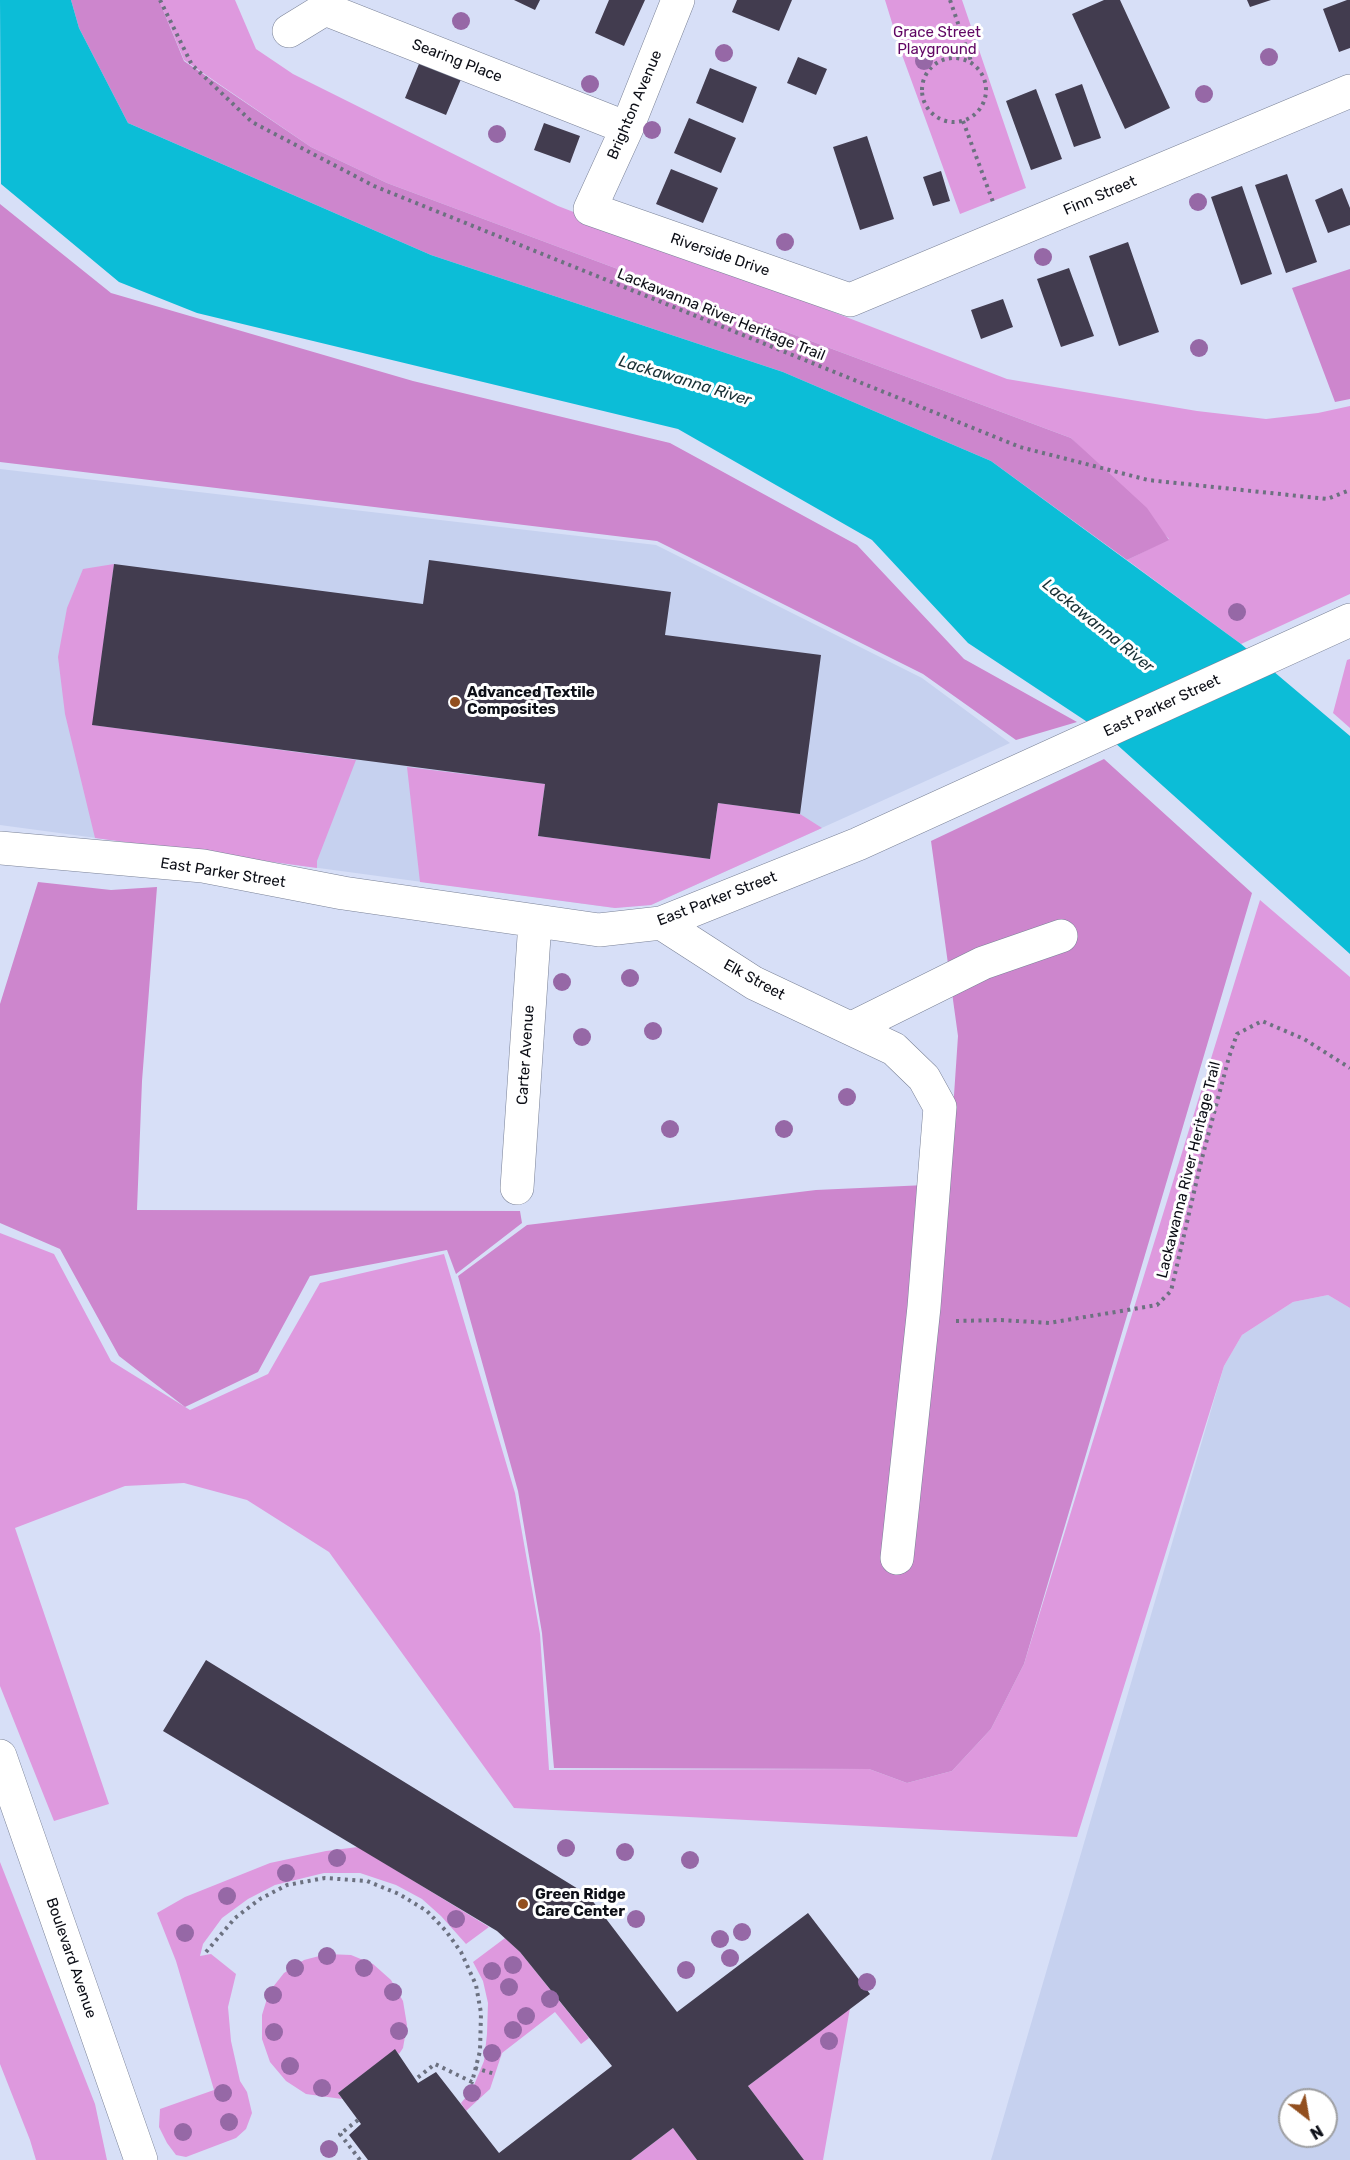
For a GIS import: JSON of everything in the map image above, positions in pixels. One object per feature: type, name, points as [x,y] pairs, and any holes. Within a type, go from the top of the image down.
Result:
[{"type":"street","name":"Brighton Avenue","points":[[590,209],[627,128],[678,0]]},
{"type":"street","name":"Searing Place","points":[[289,31],[325,9],[627,128]]},
{"type":"street","name":"Finn Street","points":[[849,300],[1350,91]]},
{"type":"street","name":"Riverside Drive","points":[[590,209],[849,300]]},
{"type":"street","name":"East Parker Street","points":[[0,848],[203,866],[343,893],[599,930],[661,923],[858,844],[1340,624]]},
{"type":"street","name":"Carter Avenue","points":[[517,1188],[535,922]]},
{"type":"street","name":"Elk Street","points":[[661,923],[754,983],[894,1049],[924,1078],[940,1107],[922,1322],[897,1558]]},
{"type":"street","points":[[852,1028],[983,963],[1061,936]]},
{"type":"street","name":"Boulevard Avenue","points":[[0,1756],[141,2160]]},
{"type":"path","name":"Lackawanna River Heritage Trail","points":[[160,0],[192,65],[252,122],[374,186],[1020,447],[1148,480],[1327,499],[1350,490]]},
{"type":"path","points":[[950,0],[972,64]]},
{"type":"path","points":[[951,58],[963,59],[972,64],[980,71],[986,90],[980,110],[963,122],[942,121],[933,116],[922,97],[921,86],[931,67],[951,58]]},
{"type":"path","points":[[963,122],[993,202]]},
{"type":"path","name":"Lackawanna River Heritage Trail","points":[[922,1322],[1001,1320],[1049,1323],[1156,1305],[1172,1291],[1204,1152],[1237,1034],[1262,1021],[1304,1039],[1350,1068]]},
{"type":"path","points":[[206,1952],[235,1918],[260,1899],[287,1886],[325,1878],[367,1881],[399,1894],[426,1911],[446,1931],[461,1952],[476,1985],[481,2013],[480,2051],[472,2082],[435,2064],[416,2079]]},
{"type":"path","points":[[475,2068],[495,2074]]},
{"type":"path","points":[[358,2120],[340,2134],[360,2160]]},
{"type":"shaded area","points":[[71,0],[159,0],[184,61],[311,147],[387,183],[1071,438],[1147,508],[1169,540],[1127,560],[991,461],[783,372],[431,255],[128,123],[79,28]]},
{"type":"shaded area","points":[[0,204],[111,293],[413,381],[670,443],[857,545],[964,659],[1077,722],[1016,740],[923,674],[657,541],[0,462]]},
{"type":"shaded area","points":[[1350,269],[1350,399],[1335,402],[1292,288]]},
{"type":"shaded area","points":[[0,469],[656,545],[922,678],[1010,743],[651,905],[615,908],[0,825]]},
{"type":"shaded area","points":[[1104,759],[1252,893],[1024,1664],[991,1729],[952,1771],[907,1783],[869,1769],[554,1768],[542,1633],[518,1491],[458,1276],[527,1225],[816,1190],[948,1184],[958,1036],[931,841]]},
{"type":"shaded area","points":[[38,882],[111,890],[157,887],[142,1081],[137,1210],[520,1211],[522,1223],[456,1274],[447,1250],[310,1276],[258,1372],[185,1407],[119,1356],[60,1249],[0,1223],[0,1004]]},
{"type":"shaded area","points":[[1328,1295],[1350,1308],[1350,2160],[991,2160],[1224,1366],[1242,1335],[1293,1302]]},
{"type":"green space","points":[[159,0],[235,0],[256,49],[293,74],[558,206],[1007,379],[1197,411],[1266,419],[1318,413],[1350,406],[1350,594],[1241,644],[1127,560],[1169,539],[1071,438],[387,183],[311,147],[184,60]]},
{"type":"green space","name":"Grace Street Playground","points":[[885,0],[962,0],[1026,188],[960,214],[901,52]]},
{"type":"green space","points":[[114,564],[93,725],[356,760],[317,861],[317,868],[95,838],[65,714],[58,657],[67,608],[83,569]]},
{"type":"green space","points":[[1350,659],[1350,728],[1333,713],[1347,660]]},
{"type":"green space","points":[[407,767],[545,784],[538,836],[710,859],[718,803],[800,814],[822,828],[651,905],[615,908],[420,882]]},
{"type":"green space","points":[[1260,900],[1350,977],[1350,1308],[1328,1295],[1293,1302],[1242,1335],[1224,1366],[1077,1837],[514,1808],[329,1552],[247,1500],[184,1483],[125,1486],[15,1528],[109,1804],[54,1821],[0,1686],[0,1233],[54,1254],[111,1361],[190,1410],[268,1374],[320,1283],[444,1254],[515,1493],[540,1634],[549,1770],[869,1769],[907,1783],[952,1771],[991,1729],[1024,1664]]},
{"type":"green space","points":[[358,1847],[489,1927],[466,1944],[422,1899],[396,1885],[360,1873],[324,1873],[275,1885],[248,1899],[222,1918],[203,1944],[200,1956],[211,1954],[236,1974],[228,2007],[231,2041],[240,2081],[247,2092],[252,2113],[246,2129],[236,2138],[186,2157],[176,2155],[159,2127],[160,2109],[214,2090],[176,1961],[157,1913],[185,1897],[270,1863]]},
{"type":"green space","points":[[0,1862],[95,2104],[107,2160],[36,2160],[0,2064]]},
{"type":"green space","points":[[505,1938],[520,1952],[589,2038],[581,2044],[555,2012],[502,2053],[490,2089],[466,2111],[461,2103],[472,2090],[484,2061],[487,2034],[488,2003],[483,1981],[473,1962]]},
{"type":"green space","points":[[327,1954],[351,1955],[373,1964],[391,1980],[403,2001],[407,2025],[403,2048],[399,2054],[395,2050],[338,2093],[342,2099],[306,2094],[286,2081],[270,2062],[262,2039],[262,2015],[269,1992],[284,1973],[304,1960]]},
{"type":"green space","points":[[850,2008],[823,2160],[804,2160],[748,2086]]},
{"type":"green space","points":[[673,2128],[697,2160],[631,2160]]},
{"type":"water","name":"Lackawanna River","points":[[0,0],[71,0],[79,28],[128,123],[431,255],[783,372],[991,461],[1241,644],[1350,736],[1350,954],[1104,733],[968,643],[872,540],[678,429],[197,313],[119,282],[1,184]]},
{"type":"building","points":[[514,0],[540,0],[535,10]]},
{"type":"building","points":[[609,0],[645,0],[624,46],[595,33]]},
{"type":"building","points":[[737,0],[792,0],[779,31],[732,12]]},
{"type":"building","points":[[1104,0],[1120,0],[1170,108],[1125,129],[1072,14]]},
{"type":"building","points":[[1247,0],[1271,0],[1250,7]]},
{"type":"building","points":[[1350,0],[1350,48],[1339,52],[1323,9]]},
{"type":"building","points":[[423,54],[464,72],[446,115],[405,98]]},
{"type":"building","points":[[798,57],[827,69],[816,95],[787,83]]},
{"type":"building","points":[[710,68],[757,87],[743,123],[696,103]]},
{"type":"building","points":[[1082,84],[1101,138],[1074,147],[1055,94]]},
{"type":"building","points":[[1036,89],[1062,159],[1031,170],[1006,101]]},
{"type":"building","points":[[689,118],[736,138],[721,173],[674,153]]},
{"type":"building","points":[[544,123],[580,136],[570,163],[534,150]]},
{"type":"building","points":[[867,136],[894,219],[860,230],[833,147]]},
{"type":"building","points":[[671,169],[718,188],[703,223],[656,204]]},
{"type":"building","points":[[941,171],[950,201],[933,206],[923,177]]},
{"type":"building","points":[[1287,174],[1317,262],[1286,273],[1255,185]]},
{"type":"building","points":[[1242,186],[1272,274],[1241,285],[1211,197]]},
{"type":"building","points":[[1342,188],[1350,208],[1350,225],[1328,233],[1315,200]]},
{"type":"building","points":[[1128,242],[1159,332],[1119,346],[1089,256]]},
{"type":"building","points":[[1069,268],[1094,336],[1061,347],[1037,279]]},
{"type":"building","points":[[1003,299],[1013,327],[981,339],[971,310]]},
{"type":"building","name":"Advanced Textile Composites","points":[[429,560],[671,592],[665,635],[821,655],[800,814],[718,803],[710,859],[538,836],[545,784],[92,725],[114,564],[423,604]]},
{"type":"building","name":"Green Ridge Care Center","points":[[206,1660],[588,1895],[677,2012],[808,1913],[870,1994],[748,2086],[804,2160],[697,2160],[673,2128],[631,2160],[368,2160],[349,2135],[361,2124],[338,2093],[395,2049],[418,2083],[436,2072],[499,2153],[612,2066],[520,1952],[497,1931],[163,1731]]},
{"type":"place","name":"Advanced Textile Composites","points":[[455,702]]},
{"type":"place","name":"Green Ridge Care Center","points":[[523,1904]]}]
